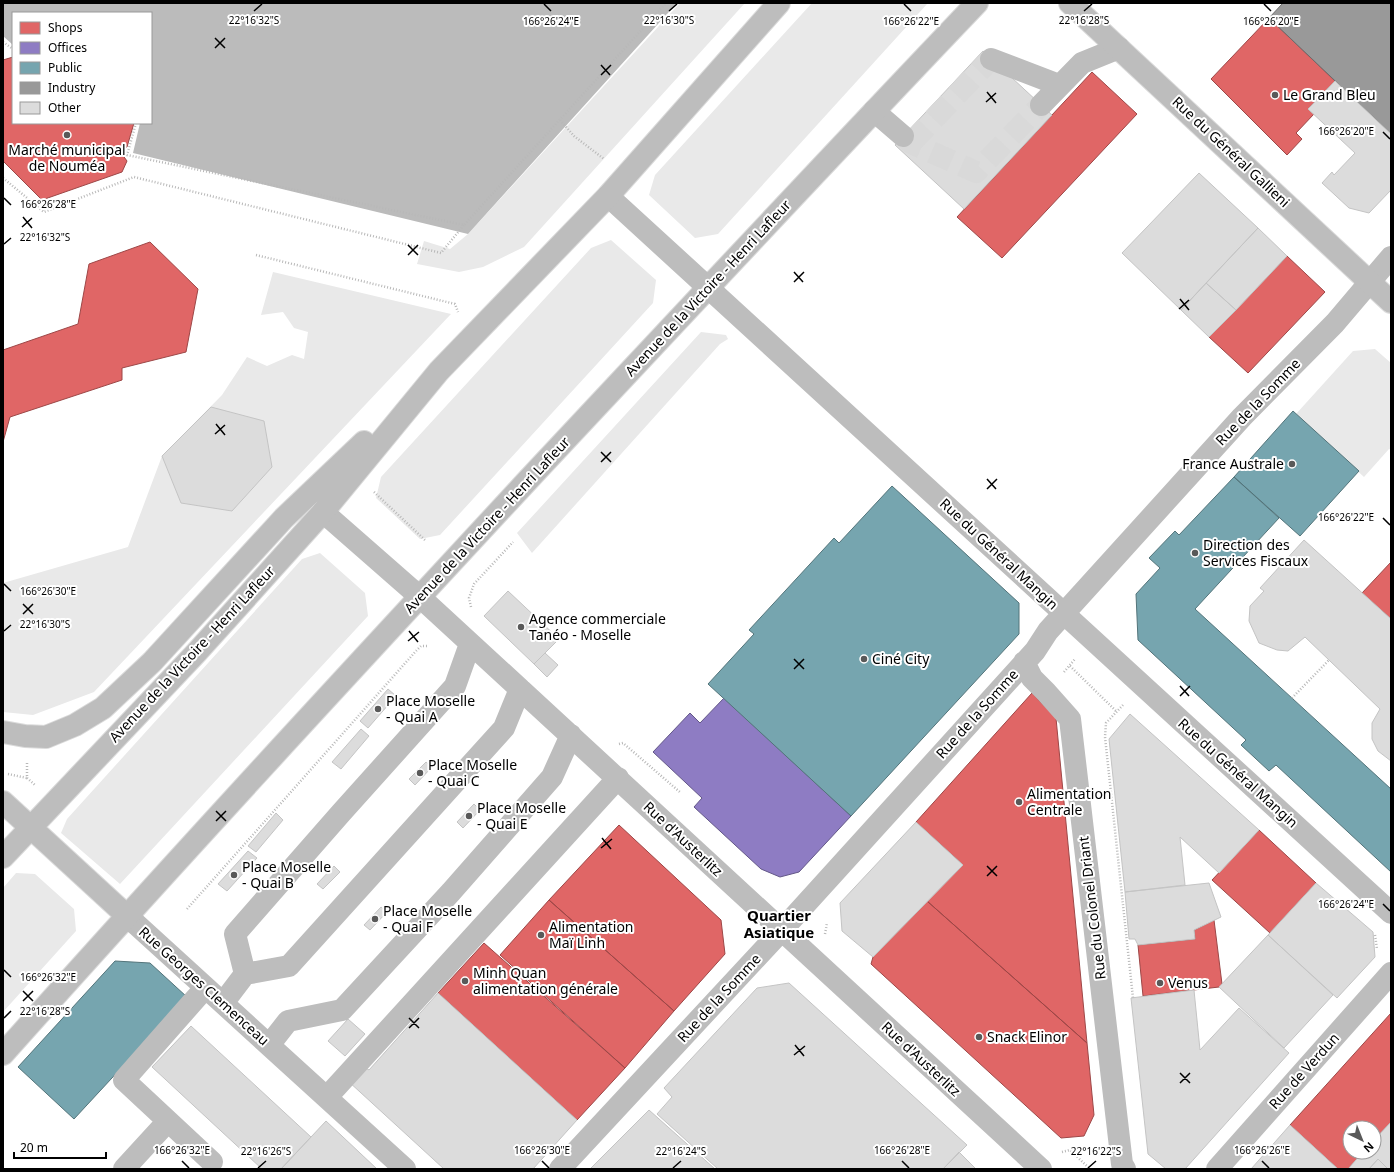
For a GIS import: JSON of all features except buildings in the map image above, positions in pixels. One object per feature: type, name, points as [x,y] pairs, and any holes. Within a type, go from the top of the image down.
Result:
[{"type":"street","name":"Avenue de la Victoire - Henri Lafleur","points":[[3,857],[197,652],[322,512],[439,371],[608,196],[779,3]]},
{"type":"street","name":"Avenue de la Victoire - Henri Lafleur","points":[[3,1054],[126,916],[420,597],[708,287],[977,3]]},
{"type":"street","name":"Rue du Général Gallieni","points":[[1070,3],[1391,302]]},
{"type":"street","points":[[1041,105],[1082,63],[1119,48]]},
{"type":"street","points":[[991,59],[1059,85]]},
{"type":"street","points":[[874,111],[903,136]]},
{"type":"street","name":"Rue du Général Mangin","points":[[608,196],[1391,913]]},
{"type":"street","name":"Rue de la Somme","points":[[560,1169],[782,930],[1024,662],[1035,652],[1048,631],[1242,417],[1335,323],[1391,257]]},
{"type":"street","points":[[3,732],[25,736],[46,737],[75,725],[103,708],[152,662],[284,518],[439,371]]},
{"type":"street","name":"Rue d'Austerlitz","points":[[322,512],[420,597],[1041,1169]]},
{"type":"street","points":[[245,974],[236,934],[340,813],[455,686],[470,644]]},
{"type":"street","name":"Rue du Colonel Driant","points":[[1024,662],[1032,678],[1070,719],[1122,1164],[1125,1169]]},
{"type":"street","points":[[223,1003],[245,974],[289,966],[504,728],[520,689]]},
{"type":"street","points":[[270,1044],[288,1021],[342,1010],[451,892],[552,777],[571,735]]},
{"type":"street","points":[[327,1098],[618,778]]},
{"type":"street","name":"Rue Georges Clemenceau","points":[[3,802],[205,988],[270,1044],[406,1169]]},
{"type":"street","name":"Rue de Verdun","points":[[1217,1169],[1391,973]]},
{"type":"street","points":[[205,988],[124,1080],[212,1162]]},
{"type":"street","points":[[124,1169],[168,1121]]},
{"type":"path","points":[[3,178],[44,212],[134,177],[441,253],[464,225],[666,3]]},
{"type":"path","points":[[3,42],[12,49]]},
{"type":"path","points":[[136,124],[127,155],[464,225]]},
{"type":"path","points":[[256,255],[455,304],[460,316]]},
{"type":"path","points":[[372,490],[426,541]]},
{"type":"path","points":[[472,610],[469,598],[474,584],[514,542]]},
{"type":"path","points":[[186,909],[416,651],[421,646],[428,646]]},
{"type":"path","points":[[1062,675],[1080,654]]},
{"type":"path","points":[[1292,698],[1329,660]]},
{"type":"path","points":[[1070,666],[1116,711]]},
{"type":"path","points":[[1126,702],[1106,723],[1105,737],[1133,998]]},
{"type":"path","points":[[617,744],[623,743],[681,793]]},
{"type":"path","points":[[27,759],[27,778]]},
{"type":"path","points":[[8,774],[27,778],[37,786]]},
{"type":"path","points":[[1375,931],[1377,952]]},
{"type":"shaded area","points":[[3,3],[677,3],[468,234],[133,153],[140,124],[152,124],[152,12],[12,12],[12,44],[3,36]]},
{"type":"shaded area","points":[[680,3],[745,3],[524,247],[483,267],[459,272],[417,264],[424,241],[450,249],[468,234]]},
{"type":"shaded area","points":[[812,3],[928,3],[718,234],[695,238],[649,195],[655,175]]},
{"type":"shaded area","points":[[611,240],[656,280],[653,303],[440,535],[420,539],[376,498],[381,477],[591,248]]},
{"type":"shaded area","points":[[273,272],[451,314],[94,692],[33,715],[3,712],[3,583],[128,547],[162,456],[222,395],[247,357],[267,366],[292,355],[304,359],[308,332],[294,328],[283,312],[261,315]]},
{"type":"shaded area","points":[[701,332],[726,335],[728,339],[720,344],[532,553],[517,533]]},
{"type":"shaded area","points":[[1375,349],[1391,363],[1391,450],[1389,449],[1364,477],[1296,414],[1353,351]]},
{"type":"shaded area","points":[[320,553],[365,593],[368,616],[120,884],[61,833],[67,819],[302,559]]},
{"type":"shaded area","points":[[16,873],[35,874],[74,909],[76,931],[3,1012],[3,888]]},
{"type":"tunnel","points":[[911,143],[991,59]]},
{"type":"tunnel","points":[[903,136],[911,143],[976,172],[1041,105]]},
{"type":"place","name":"Le Grand Bleu","points":[[1275,95]]},
{"type":"place","name":"Marché municipal de Nouméa","points":[[67,135]]},
{"type":"place","name":"France Australe","points":[[1292,464]]},
{"type":"place","name":"Direction des Services Fiscaux","points":[[1195,553]]},
{"type":"place","name":"Agence commerciale Tanéo - Moselle","points":[[521,627]]},
{"type":"place","name":"Ciné City","points":[[864,659]]},
{"type":"place","name":"Place Moselle - Quai A","points":[[378,709]]},
{"type":"place","name":"Place Moselle - Quai C","points":[[420,773]]},
{"type":"place","name":"Alimentation Centrale","points":[[1019,802]]},
{"type":"place","name":"Place Moselle - Quai E","points":[[469,816]]},
{"type":"place","name":"Place Moselle - Quai B","points":[[234,875]]},
{"type":"place","name":"Place Moselle - Quai F","points":[[375,919]]},
{"type":"place","name":"Alimentation Maï Linh","points":[[541,935]]},
{"type":"place","name":"Minh Quan alimentation générale","points":[[465,981]]},
{"type":"place","name":"Venus","points":[[1160,983]]},
{"type":"place","name":"Snack Elinor","points":[[979,1037]]},
{"type":"district","name":"Quartier Asiatique","points":[[779,924]]}]
